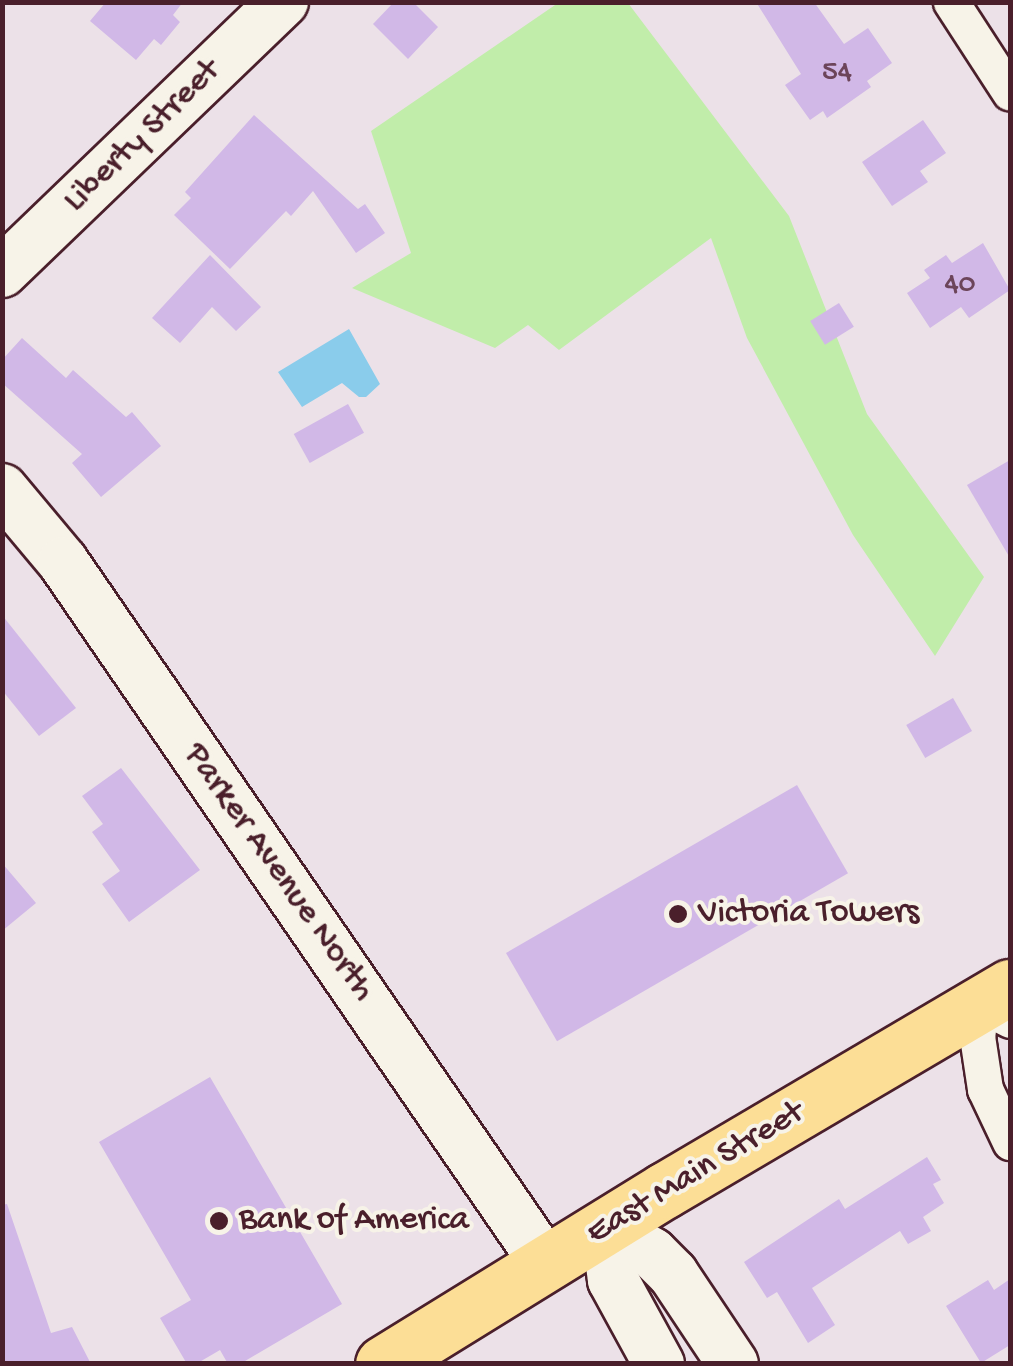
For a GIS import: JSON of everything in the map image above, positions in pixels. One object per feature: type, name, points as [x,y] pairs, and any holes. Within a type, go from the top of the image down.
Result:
[{"type":"main road","name":"East Main Street","points":[[384,1364],[606,1227],[1000,1004]]},
{"type":"street","name":"Liberty Street","points":[[2,272],[283,2]]},
{"type":"street","points":[[951,2],[1010,93]]},
{"type":"street","name":"Parker Avenue North","points":[[2,489],[63,562],[546,1264]]},
{"type":"street","points":[[1000,1004],[978,1062],[1010,1142]]},
{"type":"street","points":[[606,1227],[613,1280],[659,1364]]},
{"type":"street","points":[[606,1227],[652,1253],[673,1274],[734,1364]]},
{"type":"green space","points":[[558,3],[628,3],[789,216],[867,414],[984,577],[935,656],[853,535],[747,338],[711,238],[559,350],[528,325],[495,348],[352,288],[411,253],[371,131]]},
{"type":"water","points":[[349,329],[380,384],[366,397],[359,397],[342,383],[302,407],[278,372]]},
{"type":"building","points":[[106,2],[183,2],[173,15],[180,22],[161,45],[154,39],[136,60],[90,21]]},
{"type":"building","points":[[394,2],[413,2],[438,27],[408,59],[373,24]]},
{"type":"building","points":[[756,2],[814,2],[844,44],[868,28],[892,63],[867,81],[871,87],[827,118],[823,111],[810,120],[785,85],[801,74]]},
{"type":"building","points":[[254,115],[358,209],[365,204],[385,233],[356,253],[313,191],[291,216],[286,211],[230,269],[174,215],[191,198],[185,192]]},
{"type":"building","points":[[923,120],[946,153],[920,171],[928,182],[892,206],[862,162]]},
{"type":"building","points":[[983,243],[1010,290],[969,318],[961,307],[930,328],[907,293],[930,278],[924,270],[946,255],[952,263]]},
{"type":"building","points":[[210,255],[261,307],[236,331],[212,307],[180,343],[152,318]]},
{"type":"building","points":[[839,303],[854,327],[825,345],[810,321]]},
{"type":"building","points":[[22,338],[66,378],[73,370],[126,417],[132,412],[161,446],[101,497],[72,463],[82,454],[2,383],[2,360]]},
{"type":"building","points":[[348,404],[364,433],[310,463],[294,434]]},
{"type":"building","points":[[1010,460],[1010,558],[967,485]]},
{"type":"building","points":[[2,615],[76,708],[39,736],[2,690]]},
{"type":"building","points":[[953,698],[972,731],[925,758],[906,725]]},
{"type":"building","points":[[121,768],[200,870],[129,922],[102,884],[120,871],[92,832],[103,824],[82,796]]},
{"type":"building","name":"Victoria Towers","points":[[797,785],[848,873],[557,1041],[506,953]]},
{"type":"building","points":[[2,863],[36,903],[2,931]]},
{"type":"building","name":"Bank of America","points":[[210,1077],[342,1304],[240,1364],[228,1364],[220,1350],[196,1364],[187,1364],[160,1318],[191,1300],[99,1142]]},
{"type":"building","points":[[927,1157],[941,1180],[933,1184],[944,1203],[923,1217],[931,1231],[908,1244],[900,1231],[812,1288],[835,1325],[808,1343],[777,1292],[767,1298],[744,1262],[839,1199],[845,1209]]},
{"type":"building","points":[[7,1204],[51,1333],[72,1327],[91,1364],[2,1364],[2,1205]]},
{"type":"building","points":[[1010,1279],[1010,1345],[981,1363],[946,1306],[988,1280],[994,1290]]},
{"type":"place","name":"Victoria Towers","points":[[678,914]]},
{"type":"place","name":"Bank of America","points":[[219,1221]]}]
